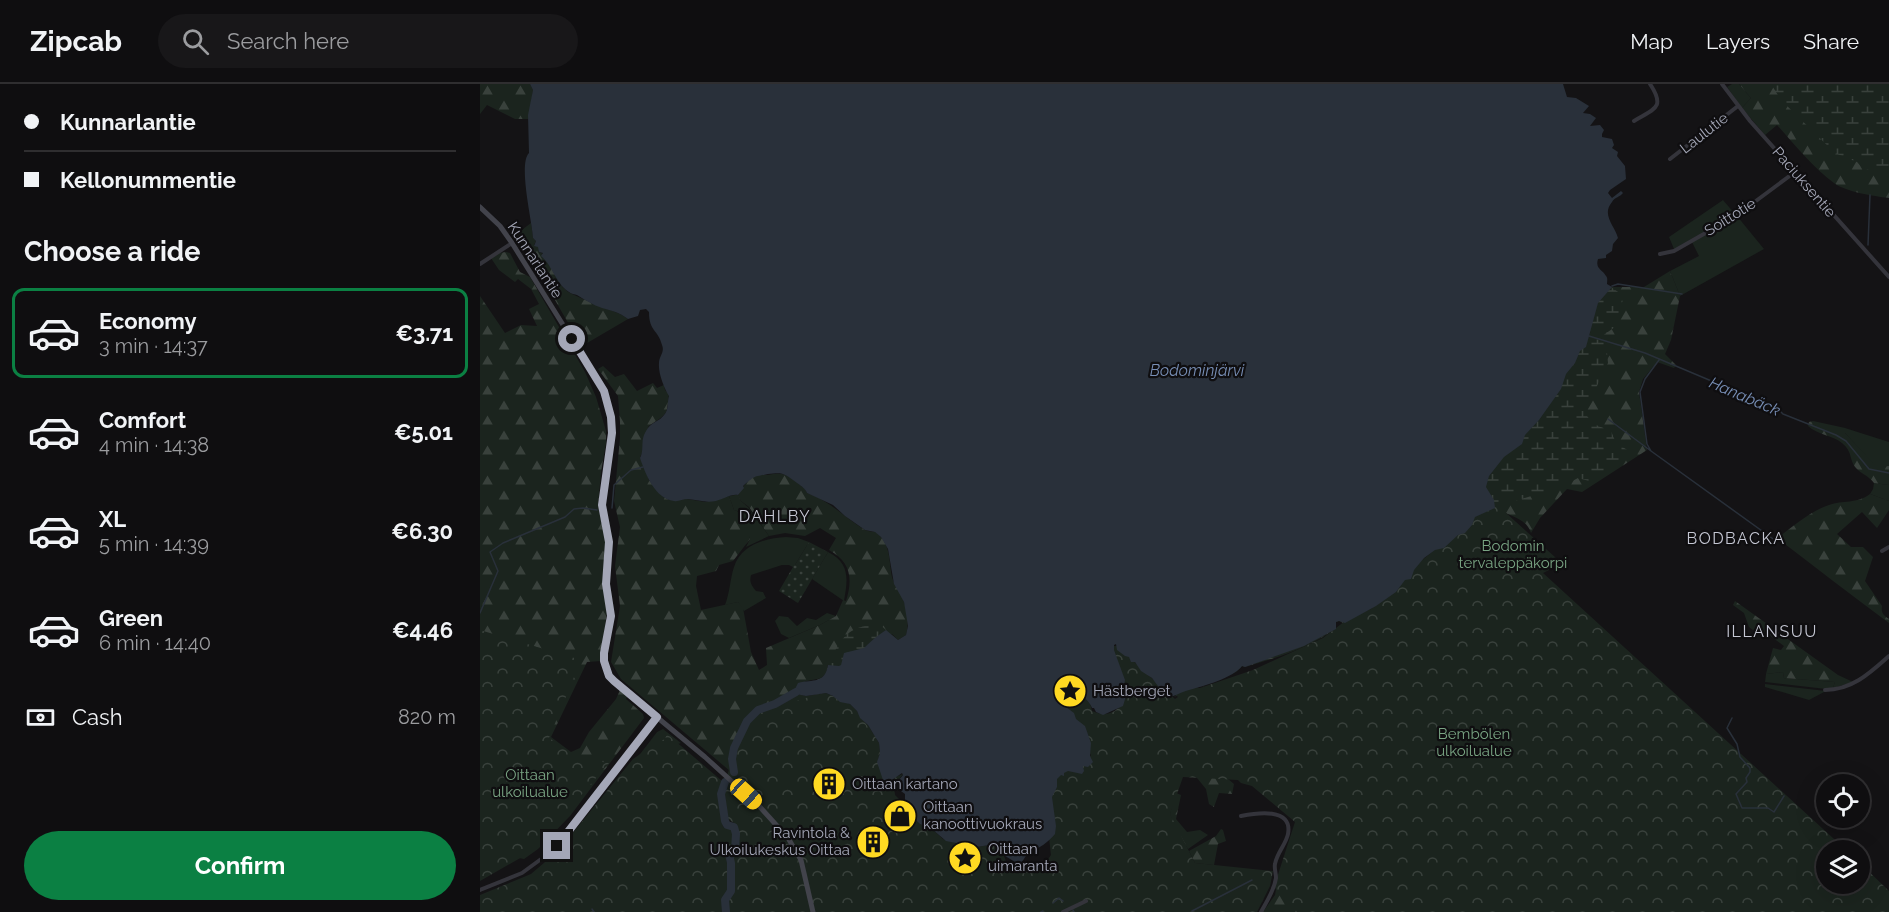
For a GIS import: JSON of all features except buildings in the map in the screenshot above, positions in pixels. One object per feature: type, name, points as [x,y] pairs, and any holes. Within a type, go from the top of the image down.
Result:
[{"type":"main road","name":"Kunnarlantie","points":[[480,207],[500,226],[512,243],[608,400],[612,433],[602,505],[609,542],[606,584],[611,616],[604,653],[609,676],[760,807],[793,844],[805,872],[813,912]]},
{"type":"street","points":[[1634,121],[1658,104],[1658,99],[1650,84]]},
{"type":"street","name":"Paciuksentie","points":[[1722,84],[1795,172],[1889,277]]},
{"type":"street","name":"Laulutie","points":[[1670,159],[1738,106]]},
{"type":"street","name":"Soittotie","points":[[1660,254],[1674,251],[1737,215],[1795,172]]},
{"type":"street","points":[[480,264],[512,243]]},
{"type":"street","points":[[1882,551],[1889,547]]},
{"type":"street","points":[[1825,690],[1834,690],[1861,680],[1889,656]]},
{"type":"street","points":[[480,890],[522,873],[548,854],[657,717]]},
{"type":"street","points":[[1241,816],[1269,813],[1283,817],[1288,827],[1285,842],[1275,864],[1276,878],[1273,891],[1261,912]]},
{"type":"street","points":[[1063,912],[1086,901]]},
{"type":"green space","points":[[480,84],[530,84],[533,90],[529,119],[515,119],[487,105],[480,114]]},
{"type":"green space","points":[[1739,84],[1751,98],[1742,108],[1727,87]]},
{"type":"green space","points":[[1739,84],[1889,84],[1889,198],[1853,191],[1834,183],[1811,163],[1777,125],[1765,135],[1742,108],[1751,98]]},
{"type":"green space","points":[[1771,84],[1889,84],[1889,173],[1864,169],[1857,162],[1835,153],[1781,100]]},
{"type":"green space","points":[[1723,200],[1735,214],[1674,249],[1669,237]]},
{"type":"green space","points":[[1737,216],[1764,249],[1680,296],[1670,271],[1699,256],[1692,242]]},
{"type":"green space","points":[[531,223],[533,238],[536,241],[534,245],[539,247],[539,252],[543,254],[562,287],[572,294],[628,319],[582,346],[541,276],[514,236]]},
{"type":"green space","points":[[506,252],[510,253],[520,272],[530,277],[585,372],[596,397],[606,431],[598,506],[606,542],[603,584],[607,610],[601,661],[587,662],[551,737],[571,752],[580,748],[589,732],[616,699],[620,690],[627,697],[626,699],[643,714],[644,718],[570,816],[538,849],[524,859],[480,850],[480,296],[505,333],[521,325],[537,326],[529,309],[539,304],[531,289],[518,279],[515,282],[499,270],[491,258]]},
{"type":"green space","points":[[1670,271],[1680,296],[1671,340],[1665,354],[1676,365],[1674,368],[1657,362],[1643,379],[1639,392],[1647,450],[1582,492],[1567,489],[1540,518],[1531,533],[1521,520],[1495,507],[1591,331],[1605,294],[1611,287],[1644,287]]},
{"type":"green space","points":[[1611,287],[1624,296],[1615,327],[1605,334],[1591,331],[1588,337],[1606,342],[1608,363],[1584,413],[1596,425],[1611,431],[1616,443],[1629,451],[1627,458],[1589,481],[1578,478],[1561,487],[1495,507],[1424,558],[1405,580],[1376,606],[1343,623],[1336,622],[1336,628],[1305,646],[1269,660],[1242,666],[1236,672],[1174,697],[1599,292]]},
{"type":"green space","points":[[603,366],[615,377],[624,374],[637,391],[653,383],[657,388],[664,385],[669,394],[666,412],[648,427],[640,457],[649,480],[661,495],[669,500],[687,499],[705,502],[729,496],[734,510],[744,518],[750,539],[733,561],[719,565],[716,571],[697,576],[696,586],[701,610],[738,602],[743,608],[751,652],[759,670],[767,665],[766,648],[836,616],[843,600],[846,601],[849,578],[842,560],[829,550],[836,538],[820,528],[805,536],[785,533],[769,536],[738,495],[748,480],[758,475],[784,474],[805,489],[807,493],[830,505],[865,530],[877,533],[882,538],[887,549],[893,579],[906,609],[908,625],[906,635],[898,640],[892,634],[841,665],[828,665],[822,678],[805,682],[795,689],[797,694],[806,696],[826,693],[850,704],[868,725],[879,743],[880,753],[877,762],[730,771],[621,679],[611,662],[620,606],[615,566],[620,527],[614,501],[620,422],[618,396],[598,369]]},
{"type":"green space","points":[[1809,422],[1845,428],[1845,433],[1877,467],[1889,466],[1889,485],[1874,483],[1858,470],[1842,443],[1808,426]]},
{"type":"green space","points":[[1845,428],[1889,442],[1889,466],[1877,468],[1845,433]]},
{"type":"green space","points":[[1874,483],[1889,485],[1889,501],[1870,494]]},
{"type":"green space","points":[[1870,494],[1889,501],[1889,510],[1877,528],[1862,512],[1837,534],[1851,547],[1863,547],[1873,557],[1865,581],[1882,606],[1882,612],[1889,619],[1889,623],[1777,538],[1808,515],[1822,508],[1855,501]]},
{"type":"green space","points":[[738,495],[769,536],[746,547],[750,539],[740,512],[734,510],[729,496]]},
{"type":"green space","name":"Bembölen ulkoilualue","points":[[1495,503],[1556,558],[1553,568],[1543,573],[1816,823],[1816,828],[1822,828],[1835,840],[1816,840],[1816,894],[1870,894],[1870,873],[1889,891],[1889,912],[1298,912],[1274,887],[1295,822],[1252,786],[1238,780],[1183,777],[1170,814],[1195,863],[1273,871],[1270,886],[1257,912],[726,912],[733,879],[729,855],[735,851],[738,834],[734,823],[728,819],[724,787],[743,720],[757,708],[764,710],[819,694],[840,699],[858,713],[877,737],[877,755],[892,778],[903,774],[894,786],[895,795],[920,824],[933,830],[943,839],[956,843],[976,847],[990,845],[998,847],[1003,853],[1010,873],[1033,870],[1043,865],[1051,855],[1049,837],[1054,821],[1051,796],[1058,774],[1069,770],[1079,771],[1091,755],[1067,715],[1059,693],[1066,679],[1071,686],[1077,685],[1090,703],[1092,711],[1106,714],[1119,707],[1110,646],[1119,646],[1175,699],[1178,697],[1170,689],[1200,688],[1253,670],[1323,638],[1349,618],[1371,609],[1384,596],[1398,589],[1410,570],[1471,518]]},
{"type":"green space","points":[[786,537],[809,542],[795,565],[782,565],[751,575],[753,587],[756,591],[763,592],[766,598],[744,611],[738,602],[725,605],[734,567],[742,553],[762,541]]},
{"type":"green space","points":[[809,542],[828,552],[798,603],[779,591],[793,567],[789,565],[795,565]]},
{"type":"green space","points":[[828,552],[840,561],[846,572],[844,601],[812,579]]},
{"type":"green space","points":[[1735,601],[1838,675],[1853,682],[1833,688],[1835,682],[1784,678],[1783,672],[1766,674],[1773,648],[1781,650],[1784,646],[1758,627],[1753,630],[1749,627],[1744,613],[1733,605]]},
{"type":"green space","points":[[827,613],[836,616],[789,638],[781,634],[775,621],[779,616],[788,617],[797,626],[807,618],[816,620]]},
{"type":"green space","points":[[879,624],[898,640],[814,684],[798,683],[815,681],[824,676],[840,642],[851,631]]},
{"type":"green space","name":"Oittaan ulkoilualue","points":[[480,630],[581,660],[549,738],[578,758],[609,763],[576,801],[543,845],[480,881]]},
{"type":"green space","points":[[1783,672],[1784,678],[1835,682],[1833,688],[1826,689],[1765,682],[1766,674]]},
{"type":"green space","points":[[1765,684],[1826,691],[1809,700],[1765,687]]},
{"type":"green space","points":[[663,729],[681,743],[634,762],[657,732]]},
{"type":"green space","points":[[667,734],[722,781],[719,793],[723,827],[733,830],[733,849],[729,848],[726,853],[729,887],[722,900],[723,912],[480,912],[480,895],[531,874],[558,851],[633,759],[665,739]]},
{"type":"green space","points":[[1193,773],[1228,779],[1234,784],[1232,794],[1219,793],[1214,807],[1209,804],[1206,789]]},
{"type":"green space","points":[[1176,793],[1181,795],[1176,819],[1187,832],[1200,830],[1208,835],[1188,849],[1170,814]]},
{"type":"green space","points":[[1221,829],[1226,841],[1218,844],[1214,865],[1195,863],[1189,851],[1216,836]]},
{"type":"green space","points":[[1277,884],[1306,912],[1263,912],[1275,895]]},
{"type":"water","name":"Bodominjärvi","points":[[530,84],[1563,84],[1567,97],[1576,98],[1589,106],[1583,113],[1596,118],[1590,126],[1600,125],[1604,130],[1602,137],[1612,139],[1614,145],[1612,148],[1618,152],[1617,156],[1625,166],[1626,179],[1608,193],[1612,198],[1621,191],[1623,193],[1613,200],[1608,211],[1618,238],[1606,258],[1598,259],[1597,262],[1598,267],[1607,277],[1607,284],[1612,287],[1598,303],[1586,347],[1580,351],[1575,363],[1566,374],[1561,389],[1525,435],[1522,444],[1504,457],[1489,476],[1486,487],[1494,500],[1495,508],[1475,517],[1465,533],[1458,535],[1444,548],[1435,550],[1424,558],[1414,570],[1411,579],[1405,580],[1396,592],[1345,623],[1336,622],[1336,629],[1304,646],[1245,667],[1242,666],[1218,681],[1169,697],[1166,697],[1152,678],[1141,671],[1135,662],[1131,662],[1129,657],[1117,650],[1116,644],[1114,650],[1125,680],[1123,691],[1126,696],[1123,706],[1103,715],[1092,708],[1078,687],[1068,679],[1062,691],[1067,701],[1066,707],[1085,726],[1091,743],[1090,756],[1093,762],[1088,767],[1083,766],[1082,774],[1068,771],[1057,779],[1057,787],[1052,797],[1055,834],[1044,845],[1029,851],[1022,862],[1017,863],[1005,856],[998,847],[990,845],[976,847],[946,841],[933,830],[920,824],[914,818],[912,811],[908,812],[910,810],[905,805],[905,794],[894,786],[903,775],[902,773],[892,780],[883,780],[877,762],[880,753],[879,743],[857,711],[850,704],[840,702],[826,693],[806,696],[796,694],[795,689],[798,683],[821,678],[828,665],[841,665],[844,653],[864,648],[886,630],[898,640],[906,635],[908,626],[904,602],[894,584],[888,549],[881,537],[875,532],[865,530],[833,505],[807,493],[789,477],[780,473],[755,477],[743,486],[744,488],[738,495],[712,502],[667,499],[661,496],[652,484],[640,458],[643,438],[647,430],[666,413],[667,408],[669,396],[659,367],[662,345],[652,327],[649,312],[646,309],[640,310],[638,316],[628,319],[570,293],[560,284],[541,256],[543,253],[534,246],[536,241],[533,238],[525,180],[526,159],[529,153],[528,115],[533,90]]},
{"type":"waterway","points":[[1868,245],[1870,195]]},
{"type":"waterway","points":[[1612,286],[1618,284],[1682,294]]},
{"type":"waterway","name":"Hanabäck","points":[[1589,336],[1645,353],[1836,435],[1846,441],[1869,469],[1889,473]]},
{"type":"waterway","points":[[1651,451],[1647,444],[1640,392],[1645,379],[1659,360]]},
{"type":"waterway","points":[[1608,419],[1776,541]]},
{"type":"waterway","points":[[612,508],[614,485],[631,470],[643,467]]},
{"type":"waterway","points":[[480,613],[498,571],[490,552],[503,543],[565,517],[574,509],[597,510]]},
{"type":"waterway","points":[[734,772],[732,759],[734,748],[747,721],[758,710],[775,704],[796,692]]},
{"type":"waterway","points":[[1732,718],[1727,728],[1737,744],[1740,757],[1750,768],[1746,778],[1747,782],[1736,794],[1742,808],[1768,808],[1774,812],[1784,796]]},
{"type":"waterway","points":[[725,782],[721,794],[725,821],[727,825],[734,827],[736,834],[735,850],[729,854],[731,891],[725,900],[726,912]]},
{"type":"waterway","points":[[1192,911],[1252,880]]},
{"type":"waterway","points":[[1053,903],[1059,898],[1063,901]]},
{"type":"place","name":"Hästberget","points":[[1070,691]]},
{"type":"place","name":"Oittaan kartano","points":[[829,784]]},
{"type":"place","name":"Oittaan kanoottivuokraus","points":[[900,816]]},
{"type":"place","name":"Ravintola & Ulkoilukeskus Oittaa","points":[[873,842]]},
{"type":"place","name":"Oittaan uimaranta","points":[[965,858]]},
{"type":"district","name":"DAHLBY","points":[[775,516]]},
{"type":"district","name":"BODBACKA","points":[[1736,538]]},
{"type":"district","name":"ILLANSUU","points":[[1772,631]]},
{"type":"route","points":[[557,846],[657,717],[609,676],[604,661],[611,616],[606,584],[609,542],[603,515],[602,495],[612,433],[611,417],[604,391],[572,339]]},
{"type":"park label","name":"Bodomin tervaleppäkorpi","points":[[1513,554]]}]
